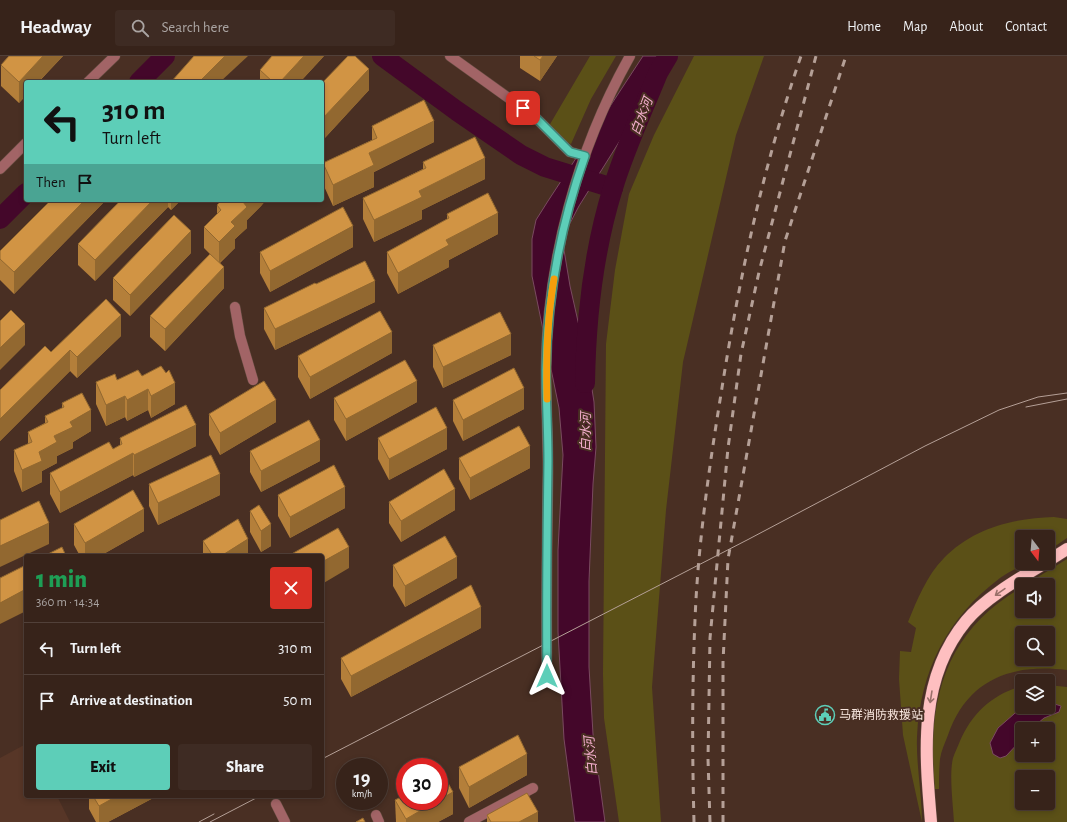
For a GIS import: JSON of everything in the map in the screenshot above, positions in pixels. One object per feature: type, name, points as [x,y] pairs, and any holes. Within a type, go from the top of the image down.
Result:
[{"type":"highway","points":[[1055,557],[1067,549]]},
{"type":"highway","points":[[931,822],[926,726],[933,684],[946,652],[966,620],[992,598],[1034,570]]},
{"type":"street","points":[[90,80],[115,56]]},
{"type":"street","points":[[450,56],[535,117],[570,152],[585,156]]},
{"type":"street","points":[[547,676],[548,438],[546,370],[552,292],[566,216],[580,169],[596,124],[630,56]]},
{"type":"street","points":[[0,169],[24,145]]},
{"type":"street","points":[[235,307],[240,336],[254,380]]},
{"type":"street","points":[[469,822],[534,788]]},
{"type":"street","points":[[276,804],[285,822]]},
{"type":"shaded area","points":[[590,56],[616,56],[591,99],[571,144],[546,131]]},
{"type":"shaded area","points":[[694,56],[764,56],[736,135],[683,362],[666,510],[652,687],[661,822],[619,822],[604,718],[603,674],[606,344],[615,270],[629,194],[654,135]]},
{"type":"shaded area","points":[[1054,517],[1067,519],[1067,538],[1055,546],[1055,530],[1015,530],[1015,569],[1000,578],[965,610],[951,628],[931,668],[919,713],[917,737],[917,758],[922,822],[903,735],[899,679],[900,651],[911,652],[916,628],[908,622],[932,572],[955,548],[981,532],[995,527],[1039,518]]},
{"type":"shaded area","points":[[1067,559],[1067,670],[1027,669],[994,679],[979,688],[956,716],[941,753],[939,766],[939,789],[935,789],[933,746],[935,715],[947,670],[956,651],[968,633],[983,616],[1015,592],[1015,618],[1055,618],[1055,578],[1036,578],[1049,570],[1055,570],[1055,566]]},
{"type":"shaded area","points":[[1055,686],[1067,687],[1067,822],[954,822],[951,781],[952,765],[953,758],[960,741],[977,713],[1002,694],[1015,689],[1015,714],[1055,714]]},
{"type":"shaded area","points":[[24,745],[24,798],[58,798],[70,822],[0,822],[0,758]]},
{"type":"water","name":"白水河","points":[[643,56],[673,56],[579,206],[567,229],[564,250],[570,286],[589,370],[594,402],[596,447],[589,581],[589,667],[593,734],[605,822],[575,822],[564,739],[558,632],[558,550],[563,455],[559,408],[532,276],[532,239],[536,220]]},
{"type":"water","points":[[1055,704],[1061,706],[1059,712],[1055,714]]},
{"type":"water","points":[[1015,713],[1054,714],[1044,718],[1039,722],[1015,722],[1015,746],[1006,756],[1000,758],[993,754],[990,743],[998,728]]},
{"type":"building","points":[[9,56],[43,56],[19,82],[1,65]]},
{"type":"building","points":[[194,56],[225,56],[201,80],[173,80]]},
{"type":"building","points":[[272,56],[304,56],[282,80],[271,80],[260,70]]},
{"type":"building","points":[[348,56],[355,56],[369,69],[324,117],[324,81]]},
{"type":"building","points":[[534,56],[543,56],[540,60]]},
{"type":"building","points":[[424,100],[434,121],[369,153],[374,165],[333,185],[324,163],[377,138],[372,126]]},
{"type":"building","points":[[475,137],[485,158],[419,191],[422,197],[374,220],[363,198],[426,168],[423,162]]},
{"type":"building","points":[[488,193],[498,213],[446,240],[449,245],[398,273],[387,252],[449,218],[447,214]]},
{"type":"building","points":[[49,202],[83,202],[14,272],[0,259],[0,251]]},
{"type":"building","points":[[119,202],[151,202],[95,260],[78,244]]},
{"type":"building","points":[[220,202],[243,202],[247,207],[231,222],[235,226],[219,242],[204,227],[221,210],[217,205]]},
{"type":"building","points":[[343,207],[353,226],[270,271],[260,252]]},
{"type":"building","points":[[174,215],[191,231],[130,295],[113,278]]},
{"type":"building","points":[[210,254],[224,267],[165,329],[150,316]]},
{"type":"building","points":[[365,261],[375,281],[275,329],[264,308]]},
{"type":"building","points":[[106,299],[121,315],[77,357],[70,350],[0,419],[0,390],[45,346],[51,352]]},
{"type":"building","points":[[11,310],[25,324],[0,348],[0,321]]},
{"type":"building","points":[[380,311],[392,332],[310,377],[298,356]]},
{"type":"building","points":[[500,312],[511,334],[443,367],[433,345]]},
{"type":"building","points":[[405,360],[417,381],[346,419],[334,398]]},
{"type":"building","points":[[161,366],[166,373],[169,370],[175,383],[151,396],[148,389],[127,400],[125,396],[106,405],[96,382],[115,374],[117,380],[138,370],[142,376]]},
{"type":"building","points":[[514,368],[524,388],[463,420],[453,400]]},
{"type":"building","points":[[264,381],[276,400],[220,433],[209,414]]},
{"type":"building","points":[[82,393],[91,410],[70,422],[73,427],[54,436],[57,442],[39,452],[42,461],[22,470],[14,450],[32,442],[28,432],[48,422],[45,416],[64,407],[62,403]]},
{"type":"building","points":[[186,405],[196,425],[134,455],[133,453],[60,492],[50,473],[109,442],[113,449],[122,444],[120,438]]},
{"type":"building","points":[[436,407],[447,428],[389,459],[378,438]]},
{"type":"building","points":[[309,420],[320,440],[261,471],[250,451]]},
{"type":"building","points":[[519,426],[530,446],[470,478],[459,458]]},
{"type":"building","points":[[211,455],[220,474],[158,503],[149,484]]},
{"type":"building","points":[[334,465],[345,487],[290,517],[278,495]]},
{"type":"building","points":[[444,469],[455,489],[401,521],[389,502]]},
{"type":"building","points":[[133,490],[144,509],[85,543],[74,524]]},
{"type":"building","points":[[39,501],[49,523],[0,546],[0,520]]},
{"type":"building","points":[[259,505],[271,524],[261,531],[250,511]]},
{"type":"building","points":[[238,519],[248,539],[224,554],[212,554],[203,541]]},
{"type":"building","points":[[338,528],[349,547],[324,561],[324,554],[292,554]]},
{"type":"building","points":[[445,536],[457,557],[405,586],[393,565]]},
{"type":"building","points":[[62,547],[65,554],[48,554]]},
{"type":"building","points":[[24,566],[24,590],[0,603],[0,578]]},
{"type":"building","points":[[471,585],[481,607],[351,676],[341,658]]},
{"type":"building","points":[[518,735],[527,754],[469,787],[459,767]]},
{"type":"building","points":[[448,783],[453,792],[448,795]]},
{"type":"building","points":[[527,793],[538,812],[519,822],[491,822],[487,815]]},
{"type":"building","points":[[94,798],[113,798],[99,806]]},
{"type":"building","points":[[401,810],[422,810],[406,819]]},
{"type":"building","points":[[363,818],[365,822],[356,822]]},
{"type":"waterway","points":[[141,80],[165,56]]},
{"type":"waterway","points":[[382,56],[457,111],[521,155],[545,167],[613,188]]},
{"type":"waterway","name":"白水河","points":[[585,383],[589,309],[600,236],[606,212],[617,174],[628,145],[658,73],[668,56]]},
{"type":"waterway","points":[[0,219],[24,195]]},
{"type":"tram line","points":[[324,758],[749,539],[925,446],[999,410],[1038,397],[1067,393]]},
{"type":"tram line","points":[[1026,407],[1067,399]]},
{"type":"tram line","points":[[210,822],[256,798]]},
{"type":"tram line","points":[[199,822],[214,814]]},
{"type":"railway","points":[[694,822],[693,711],[696,599],[709,471],[728,351],[744,266],[775,139],[801,56]]},
{"type":"railway","points":[[710,822],[708,759],[710,638],[728,448],[741,354],[759,272],[816,56]]},
{"type":"railway","points":[[723,822],[723,662],[728,559],[785,241],[846,56]]},
{"type":"slow traffic","points":[[547,399],[546,370],[548,330],[554,279]]},
{"type":"place","name":"马群消防救援站","points":[[825,715]]},
{"type":"route","points":[[523,108],[535,117],[570,152],[585,156],[566,216],[552,292],[548,330],[546,370],[548,438],[546,616],[547,676]]}]
